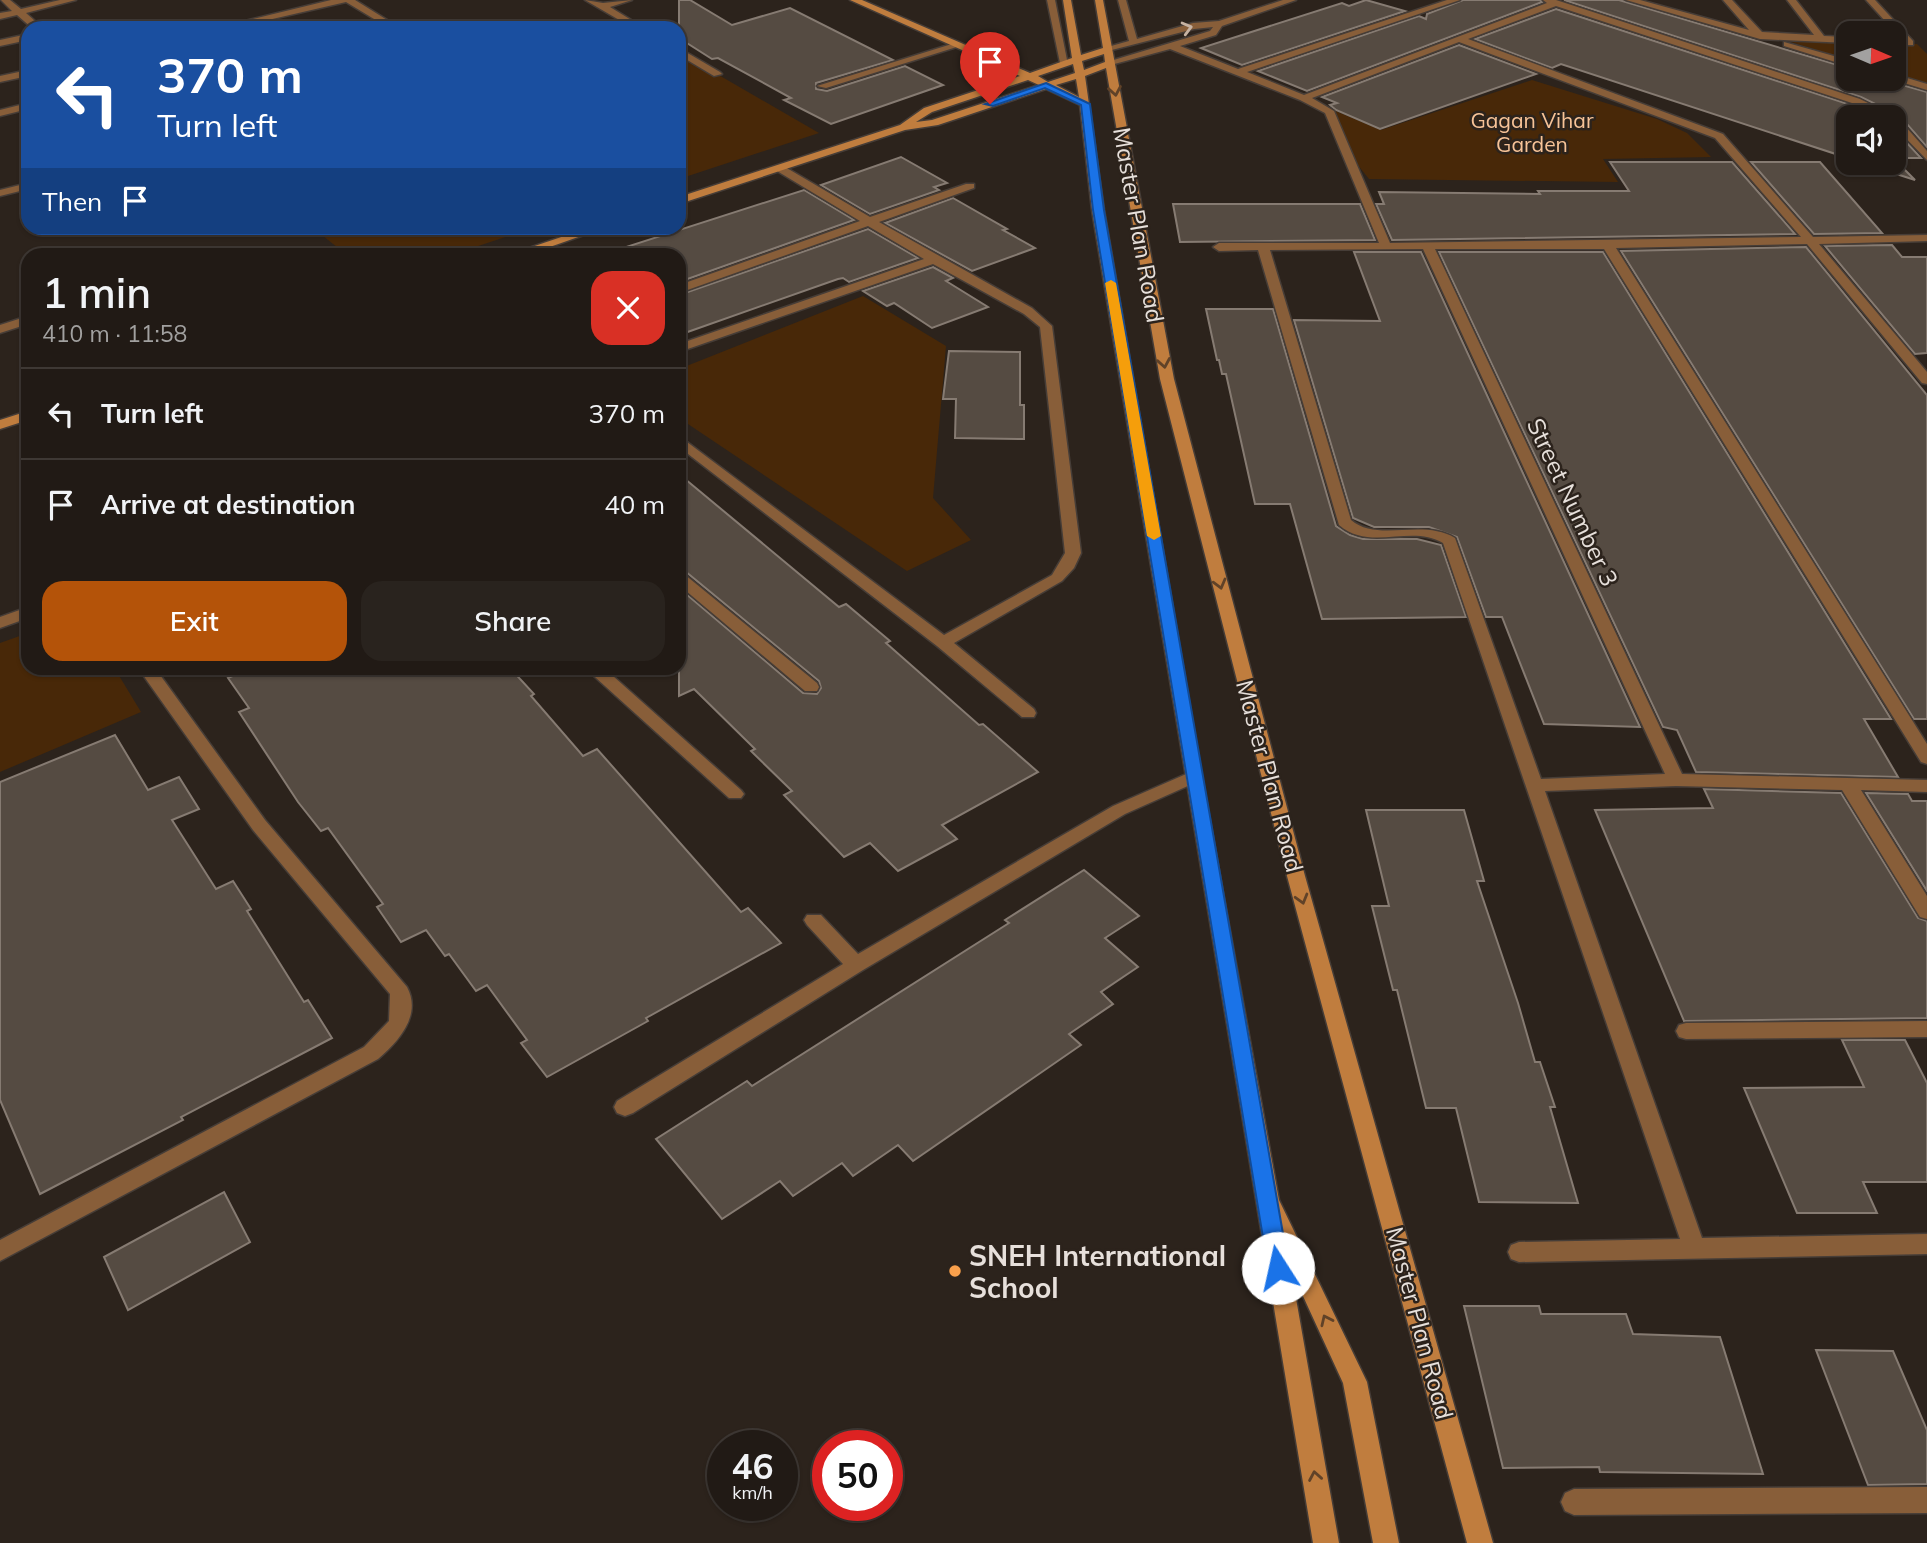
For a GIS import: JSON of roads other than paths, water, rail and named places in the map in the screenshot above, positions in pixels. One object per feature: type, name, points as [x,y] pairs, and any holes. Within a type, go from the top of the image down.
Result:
[{"type":"main road","points":[[854,0],[1029,76],[1085,104]]},
{"type":"main road","name":"Master Plan Road","points":[[1067,0],[1074,66],[1085,104],[1098,210],[1193,777],[1238,1022],[1326,1543]]},
{"type":"main road","name":"Master Plan Road","points":[[1099,0],[1167,379],[1296,876],[1480,1543]]},
{"type":"main road","points":[[903,127],[911,119],[928,110],[1029,76],[1109,57]]},
{"type":"main road","points":[[686,199],[903,127],[934,123],[1046,85],[1074,66],[1109,57]]},
{"type":"main road","points":[[536,248],[576,235]]},
{"type":"main road","points":[[0,425],[21,418]]},
{"type":"main road","points":[[1264,1186],[1355,1381],[1386,1543]]},
{"type":"street","points":[[5,0],[29,21]]},
{"type":"street","points":[[0,16],[72,0]]},
{"type":"street","points":[[267,21],[343,0]]},
{"type":"street","points":[[349,0],[384,21]]},
{"type":"street","points":[[589,0],[628,21]]},
{"type":"street","points":[[602,6],[628,0]]},
{"type":"street","points":[[1051,0],[1074,66]]},
{"type":"street","points":[[1122,0],[1134,43]]},
{"type":"street","points":[[1109,57],[1134,43],[1193,26],[1220,24],[1292,0]]},
{"type":"street","points":[[1235,73],[1456,0]]},
{"type":"street","points":[[1630,0],[1836,59]]},
{"type":"street","points":[[1727,0],[1758,35],[1836,40]]},
{"type":"street","points":[[1791,0],[1822,39]]},
{"type":"street","points":[[1870,0],[1892,21]]},
{"type":"street","points":[[1304,98],[1460,39],[1551,1],[1864,105]]},
{"type":"street","points":[[1109,57],[1171,46],[1213,33],[1220,24]]},
{"type":"street","points":[[1906,34],[1915,43],[1906,43]]},
{"type":"street","points":[[0,43],[21,38]]},
{"type":"street","points":[[1460,39],[1719,136],[1732,148],[1927,380]]},
{"type":"street","points":[[822,86],[958,45]]},
{"type":"street","points":[[1171,46],[1304,98],[1329,111],[1385,244]]},
{"type":"street","points":[[686,55],[717,74]]},
{"type":"street","points":[[0,79],[21,74]]},
{"type":"street","points":[[1906,80],[1927,87]]},
{"type":"street","points":[[0,113],[21,108]]},
{"type":"street","points":[[1906,134],[1927,157]]},
{"type":"street","points":[[781,169],[934,260],[1028,311],[1046,327],[1073,554],[1066,568],[1056,578],[943,642]]},
{"type":"street","points":[[686,287],[970,186]]},
{"type":"street","points":[[0,193],[21,188]]},
{"type":"street","points":[[1219,247],[1385,244],[1608,245],[1927,238]]},
{"type":"street","name":"Street Number 3","points":[[1427,245],[1675,780]]},
{"type":"street","points":[[1608,245],[1927,758]]},
{"type":"street","points":[[1263,246],[1344,522],[1348,528],[1364,533],[1439,535],[1450,541],[1694,1247]]},
{"type":"street","points":[[686,346],[934,260]]},
{"type":"street","points":[[0,329],[21,322]]},
{"type":"street","points":[[686,445],[943,642],[1028,713]]},
{"type":"street","points":[[686,584],[811,687]]},
{"type":"street","points":[[0,623],[21,615]]},
{"type":"street","points":[[0,1251],[371,1053],[395,1032],[403,1012],[400,992],[259,825],[151,675]]},
{"type":"street","points":[[601,675],[735,794]]},
{"type":"street","points":[[625,1107],[856,965],[1119,810],[1193,777]]},
{"type":"street","points":[[1533,785],[1675,780],[1927,786]]},
{"type":"street","points":[[1847,783],[1925,904]]},
{"type":"street","points":[[814,920],[856,965]]},
{"type":"street","points":[[1686,1031],[1927,1028]]},
{"type":"street","points":[[1519,1252],[1927,1244]]},
{"type":"street","points":[[1574,1502],[1927,1500]]},
{"type":"place","name":"SNEH International School","points":[[955,1271]]},
{"type":"park label","name":"Gagan Vihar Garden","points":[[1532,132]]}]
